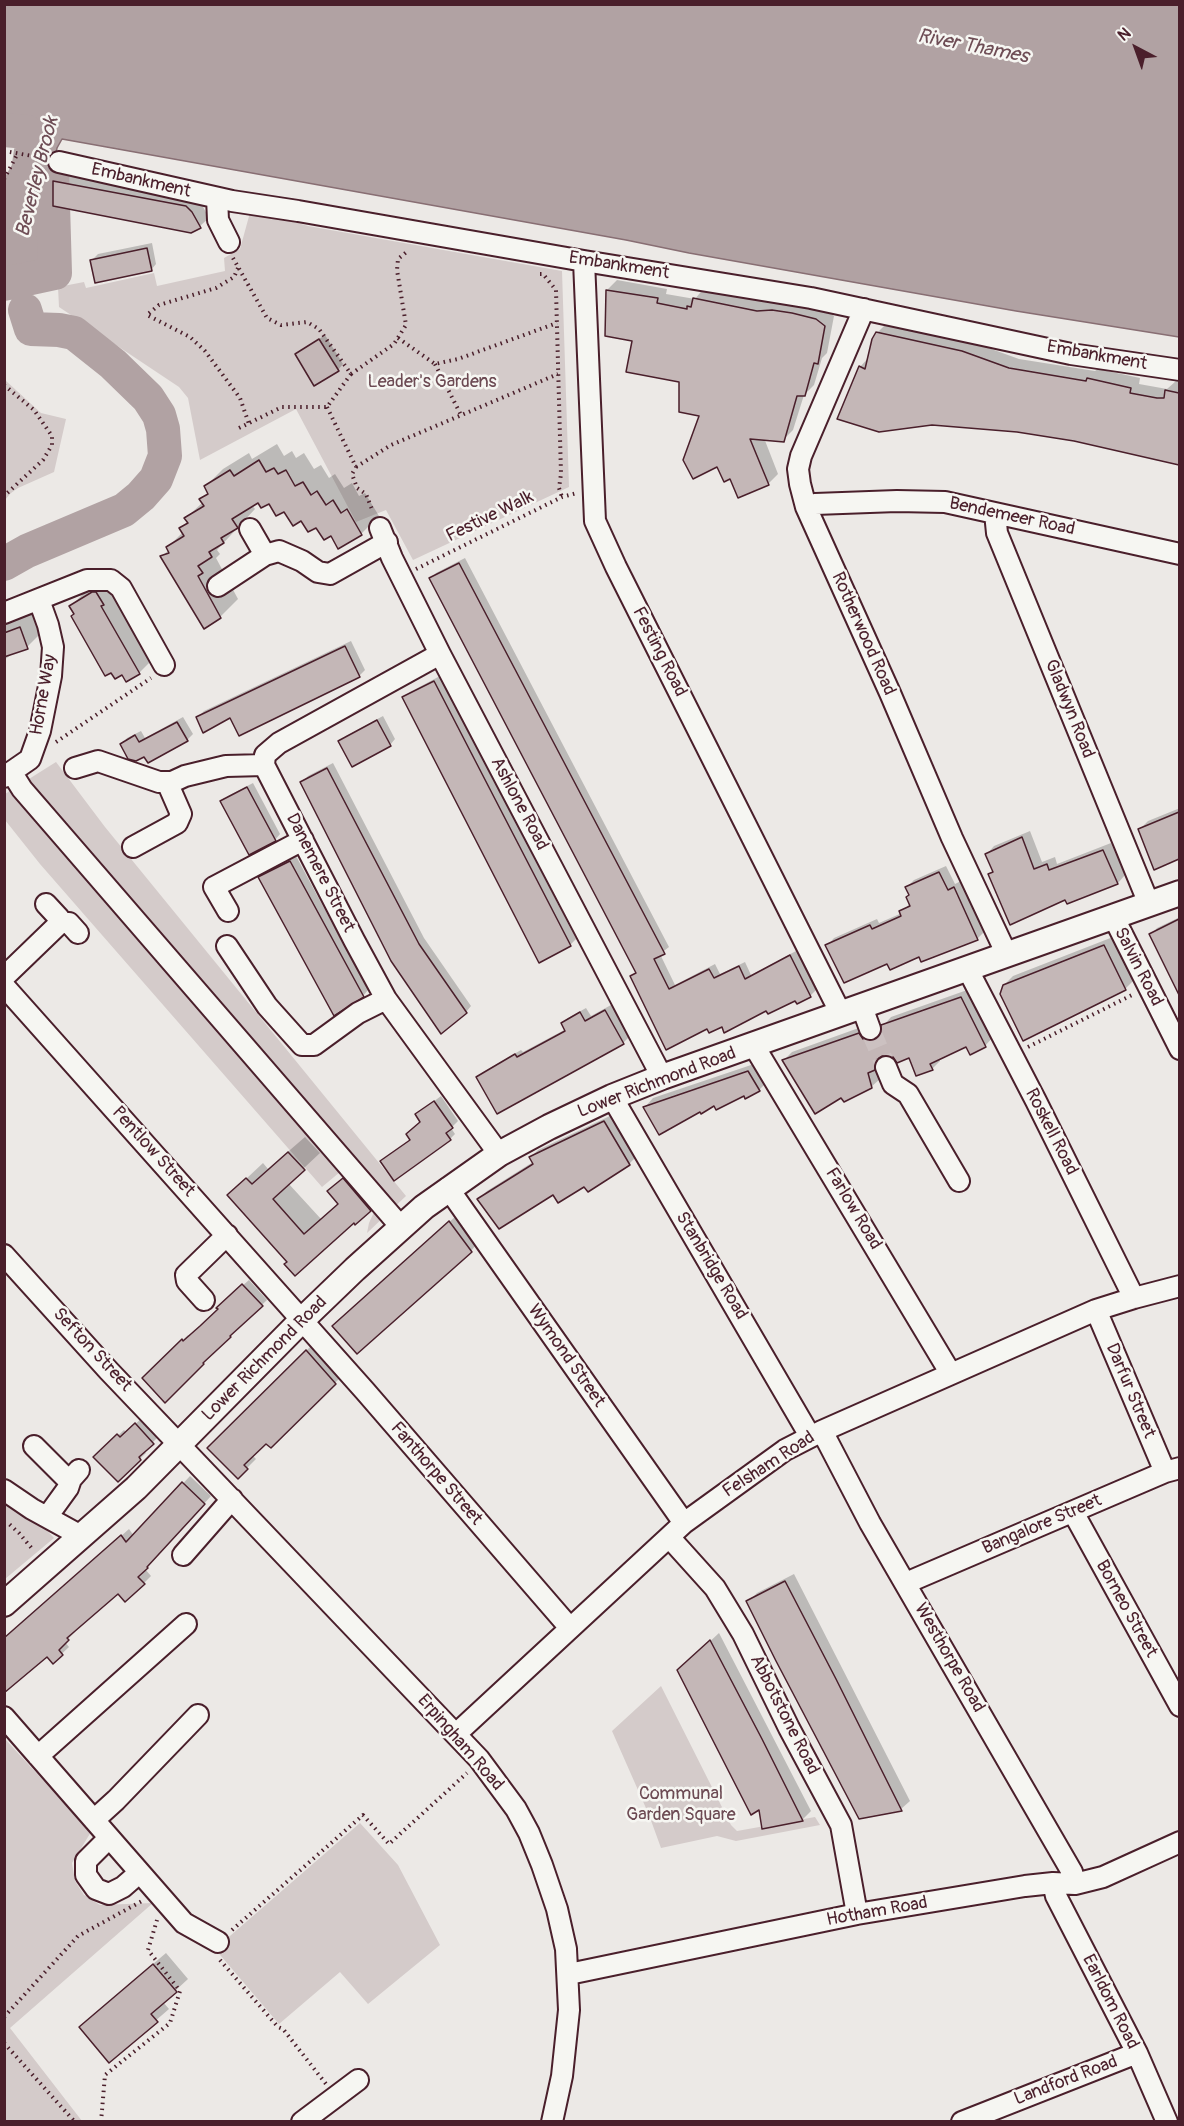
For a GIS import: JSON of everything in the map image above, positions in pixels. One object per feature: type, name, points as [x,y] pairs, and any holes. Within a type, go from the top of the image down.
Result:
[{"type":"main road","name":"Lower Richmond Road","points":[[4,1604],[136,1488],[302,1320],[401,1227],[448,1188],[499,1154],[612,1097],[662,1077],[754,1046],[858,1017],[967,968],[1179,892]]},
{"type":"street","name":"Embankment","points":[[59,162],[217,198],[811,298],[1071,354],[1179,370]]},
{"type":"street","points":[[217,198],[218,220],[229,242]]},
{"type":"street","name":"Festing Road","points":[[584,261],[595,521],[616,567],[858,1017]]},
{"type":"street","name":"Rotherwood Road","points":[[864,309],[801,456],[798,469],[806,507],[956,847],[1007,954]]},
{"type":"street","name":"Bendemeer Road","points":[[806,507],[815,504],[897,501],[945,502],[1179,554]]},
{"type":"street","name":"Gladwyn Road","points":[[995,513],[997,533],[1149,904]]},
{"type":"street","points":[[250,529],[265,555]]},
{"type":"street","points":[[218,586],[265,555],[279,552],[302,561],[318,572],[330,574],[384,535]]},
{"type":"street","name":"Ashlone Road","points":[[384,535],[392,558],[440,654],[662,1077]]},
{"type":"street","points":[[4,613],[87,580],[111,580],[121,588],[164,665]]},
{"type":"street","name":"Horne Way","points":[[8,775],[30,759],[40,731],[51,676],[53,647],[39,600]]},
{"type":"street","points":[[75,768],[98,761],[159,782],[172,782],[185,776],[226,766],[264,765],[265,754],[279,742],[440,654]]},
{"type":"street","name":"Danemere Street","points":[[264,765],[386,999],[499,1154]]},
{"type":"street","points":[[8,775],[401,1227]]},
{"type":"street","points":[[133,846],[177,823],[181,814],[167,782]]},
{"type":"street","points":[[228,911],[214,887],[303,840]]},
{"type":"street","points":[[46,904],[59,918],[60,923]]},
{"type":"street","name":"Salvin Road","points":[[1113,916],[1179,1049]]},
{"type":"street","points":[[4,977],[60,923],[69,923],[78,933]]},
{"type":"street","points":[[227,946],[267,1006],[302,1044],[314,1045],[358,1013],[386,999]]},
{"type":"street","name":"Roskell Road","points":[[967,968],[1134,1298]]},
{"type":"street","name":"Pentlow Street","points":[[4,986],[302,1320]]},
{"type":"street","name":"Farlow Road","points":[[754,1046],[951,1374]]},
{"type":"street","points":[[886,1067],[893,1084],[908,1094],[959,1181]]},
{"type":"street","name":"Stanbridge Road","points":[[612,1097],[816,1433]]},
{"type":"street","name":"Wymond Street","points":[[448,1188],[684,1523]]},
{"type":"street","points":[[204,1300],[187,1281],[186,1275],[227,1235]]},
{"type":"street","name":"Sefton Street","points":[[4,1255],[108,1370],[180,1445]]},
{"type":"street","name":"Felsham Road","points":[[456,1734],[684,1523],[785,1450],[816,1433],[1096,1310],[1179,1286]]},
{"type":"street","name":"Darfur Street","points":[[1096,1310],[1172,1470]]},
{"type":"street","name":"Fanthorpe Street","points":[[302,1320],[570,1628]]},
{"type":"street","name":"Westhorpe Road","points":[[816,1433],[906,1583],[1072,1872],[1075,1884]]},
{"type":"street","name":"Erpingham Road","points":[[180,1445],[456,1734],[479,1759],[516,1809],[533,1844],[557,1909],[569,1974],[566,2051],[552,2121]]},
{"type":"street","points":[[34,1446],[75,1476],[46,1517]]},
{"type":"street","name":"Bangalore Street","points":[[906,1583],[1172,1470]]},
{"type":"street","points":[[4,1490],[80,1538]]},
{"type":"street","points":[[183,1555],[232,1499]]},
{"type":"street","name":"Borneo Street","points":[[1073,1512],[1179,1706]]},
{"type":"street","name":"Abbotstone Road","points":[[669,1537],[715,1588],[743,1634],[789,1728],[841,1825],[857,1914]]},
{"type":"street","points":[[38,1756],[186,1624]]},
{"type":"street","points":[[94,1820],[198,1715]]},
{"type":"street","points":[[4,1717],[184,1923],[218,1942]]},
{"type":"street","points":[[109,1838],[86,1861],[86,1875],[96,1888],[109,1894],[123,1887],[139,1873]]},
{"type":"street","name":"Hotham Road","points":[[569,1974],[857,1914],[1025,1886],[1053,1883],[1075,1884],[1103,1877],[1179,1842]]},
{"type":"street","name":"Earldom Road","points":[[1053,1883],[1056,1896],[1137,2053],[1167,2121]]},
{"type":"street","name":"Landford Road","points":[[962,2121],[1137,2053]]},
{"type":"street","points":[[306,2120],[358,2080]]},
{"type":"path","points":[[4,151],[25,154]]},
{"type":"path","points":[[4,178],[18,153]]},
{"type":"path","points":[[229,242],[231,255],[267,318],[281,325],[307,322],[320,329],[351,374]]},
{"type":"path","points":[[327,407],[351,374],[394,344],[406,325],[397,270],[398,259],[409,250],[416,250]]},
{"type":"path","points":[[239,267],[234,277],[216,288],[159,305],[147,315],[190,337],[205,351],[240,398],[249,424]]},
{"type":"path","points":[[532,272],[543,274],[556,290],[561,474],[559,488],[562,497]]},
{"type":"path","points":[[435,364],[458,359],[557,323]]},
{"type":"path","points":[[398,338],[435,364],[461,416]]},
{"type":"path","points":[[384,535],[366,494],[357,488],[352,474],[356,467],[391,446],[558,374]]},
{"type":"path","points":[[4,384],[34,410],[52,436],[52,446],[43,460],[4,496]]},
{"type":"path","points":[[239,428],[282,407],[327,407]]},
{"type":"path","points":[[327,407],[356,467]]},
{"type":"path","name":"Festive Walk","points":[[402,577],[562,497],[593,489]]},
{"type":"path","points":[[30,759],[156,674],[164,665]]},
{"type":"path","points":[[1012,1055],[1149,987]]},
{"type":"path","points":[[4,1523],[9,1524],[19,1533],[48,1567]]},
{"type":"path","points":[[334,2099],[328,2086],[283,2029],[278,2027],[212,1951],[218,1942],[363,1815],[389,1844],[431,1808],[479,1759]]},
{"type":"path","points":[[4,2017],[78,1936],[163,1899]]},
{"type":"path","points":[[101,2121],[105,2075],[170,2023],[180,1991],[148,1950],[163,1899]]},
{"type":"path","points":[[4,2043],[75,2121]]},
{"type":"green space","name":"Leader's Gardens","points":[[251,209],[308,226],[562,271],[569,487],[413,560],[386,510],[356,522],[296,409],[200,460],[188,398],[179,387],[59,307],[58,287],[84,282],[86,288],[154,273],[157,286],[225,271],[224,258],[240,249]]},
{"type":"green space","points":[[5,380],[41,413],[66,419],[54,472],[18,488],[5,500]]},
{"type":"green space","points":[[56,762],[105,827],[406,1196],[367,1233],[375,1210],[340,1172],[322,1187],[40,864],[5,820],[5,794]]},
{"type":"green space","points":[[5,1500],[40,1523],[54,1538],[5,1579]]},
{"type":"green space","name":"Communal Garden Square","points":[[661,1686],[731,1825],[737,1831],[815,1817],[820,1825],[736,1841],[717,1836],[661,1848],[612,1731]]},
{"type":"green space","points":[[5,1739],[91,1832],[72,1863],[75,1881],[84,1895],[100,1905],[153,1903],[10,2028],[82,2121],[5,2121]]},
{"type":"green space","points":[[360,1823],[398,1865],[440,1945],[368,2004],[340,1972],[279,2024],[215,1949]]},
{"type":"water","name":"River Thames","points":[[4,5],[1179,5],[1179,337],[1016,311],[62,139],[57,148],[52,178],[55,273],[5,284],[5,212],[28,171],[33,138],[27,132],[5,130]]},
{"type":"building","points":[[53,181],[186,206],[201,228],[191,233],[53,206]]},
{"type":"building","points":[[147,248],[152,271],[95,283],[90,260]]},
{"type":"building","points":[[606,290],[658,298],[657,303],[687,309],[687,306],[691,307],[693,298],[757,311],[772,310],[792,313],[816,319],[825,326],[818,364],[814,363],[805,396],[797,396],[784,442],[750,439],[769,485],[738,498],[730,479],[724,482],[717,467],[693,479],[683,460],[699,416],[679,412],[679,382],[626,372],[632,341],[605,336]]},
{"type":"building","points":[[876,332],[962,351],[1009,368],[1086,381],[1087,378],[1131,388],[1130,393],[1164,398],[1165,390],[1179,393],[1179,465],[1074,441],[1017,432],[932,425],[879,432],[837,419],[859,366],[865,369],[872,339]]},
{"type":"building","points":[[319,339],[339,371],[314,386],[295,354]]},
{"type":"building","points":[[259,460],[266,472],[274,468],[278,474],[286,470],[295,486],[303,482],[311,495],[317,491],[326,505],[333,500],[341,513],[347,509],[362,535],[338,549],[331,536],[324,540],[316,528],[308,532],[301,521],[293,526],[284,512],[276,516],[269,504],[261,508],[258,503],[232,519],[238,528],[221,538],[224,543],[209,552],[212,557],[198,566],[203,573],[198,576],[221,618],[204,629],[160,556],[169,553],[166,547],[184,536],[179,528],[188,523],[184,518],[204,506],[199,499],[208,494],[204,486],[230,470],[234,476]]},
{"type":"building","points":[[459,563],[665,954],[654,959],[669,989],[709,969],[714,978],[739,966],[745,979],[790,955],[811,997],[797,1004],[795,1001],[768,1014],[766,1011],[724,1033],[722,1027],[709,1033],[707,1029],[666,1050],[630,976],[636,973],[429,578]]},
{"type":"building","points":[[92,592],[96,592],[104,605],[101,606],[140,674],[126,682],[122,675],[115,679],[111,673],[105,676],[71,616],[74,614],[69,606]]},
{"type":"building","points":[[20,627],[28,649],[4,657],[4,633]]},
{"type":"building","points":[[345,646],[360,677],[239,736],[230,718],[203,733],[196,717]]},
{"type":"building","points":[[434,681],[571,946],[539,963],[402,697]]},
{"type":"building","points":[[377,720],[391,746],[352,767],[338,741]]},
{"type":"building","points":[[177,722],[188,741],[148,763],[144,757],[136,761],[128,759],[120,744],[135,735],[139,742]]},
{"type":"building","points":[[327,768],[419,944],[467,1013],[441,1034],[391,961],[300,782]]},
{"type":"building","points":[[247,787],[276,841],[249,855],[220,801]]},
{"type":"building","points":[[1179,812],[1179,859],[1154,870],[1138,829]]},
{"type":"building","points":[[1022,837],[1034,869],[1047,864],[1049,870],[1103,850],[1118,884],[1067,904],[1065,900],[1010,925],[988,874],[993,872],[985,854]]},
{"type":"building","points":[[290,861],[364,997],[334,1016],[258,877]]},
{"type":"building","points":[[939,872],[948,890],[954,887],[978,940],[921,962],[919,957],[890,970],[887,964],[844,983],[825,945],[870,925],[872,929],[901,916],[899,911],[910,906],[906,897],[909,895],[905,887]]},
{"type":"building","points":[[1179,919],[1179,995],[1149,934]]},
{"type":"building","points":[[1104,945],[1126,990],[1023,1041],[1000,994],[1003,985]]},
{"type":"building","points":[[961,997],[986,1047],[970,1055],[966,1047],[930,1064],[933,1070],[916,1076],[909,1058],[897,1063],[893,1057],[882,1056],[876,1060],[875,1070],[868,1073],[872,1088],[844,1102],[841,1098],[815,1114],[782,1060],[859,1033],[863,1039],[874,1040],[880,1036],[881,1025]]},
{"type":"building","points":[[605,1010],[624,1044],[497,1114],[476,1077],[515,1054],[517,1057],[565,1031],[561,1023],[580,1012],[585,1021]]},
{"type":"building","points":[[748,1071],[760,1091],[716,1110],[714,1106],[701,1114],[700,1112],[659,1135],[643,1107]]},
{"type":"building","points":[[434,1101],[453,1128],[446,1133],[451,1140],[394,1181],[380,1161],[410,1140],[406,1134],[420,1122],[415,1114]]},
{"type":"building","points":[[604,1121],[630,1165],[588,1192],[584,1187],[558,1203],[553,1195],[499,1229],[477,1199],[533,1164],[529,1157]]},
{"type":"building","points":[[288,1152],[305,1170],[273,1199],[304,1234],[338,1204],[327,1191],[343,1178],[371,1211],[355,1225],[354,1223],[295,1276],[284,1264],[287,1262],[227,1195],[246,1178],[252,1184]]},
{"type":"building","points":[[449,1221],[472,1252],[357,1354],[332,1326]]},
{"type":"building","points":[[242,1284],[263,1306],[230,1336],[165,1403],[142,1378],[182,1339],[183,1341],[200,1326]]},
{"type":"building","points":[[306,1350],[336,1384],[271,1448],[266,1444],[244,1465],[248,1469],[238,1479],[207,1448]]},
{"type":"building","points":[[135,1423],[154,1444],[139,1457],[141,1460],[118,1482],[93,1457],[117,1434],[120,1437]]},
{"type":"building","points":[[182,1482],[205,1504],[138,1577],[145,1584],[125,1602],[118,1594],[67,1638],[69,1640],[59,1650],[63,1655],[53,1664],[47,1657],[4,1693],[4,1638],[121,1535],[126,1542]]},
{"type":"building","points":[[785,1581],[902,1811],[859,1819],[776,1661],[746,1601]]},
{"type":"building","points":[[710,1640],[803,1821],[762,1829],[759,1810],[751,1815],[677,1670]]},
{"type":"building","points":[[153,1964],[177,1992],[151,2014],[158,2022],[109,2063],[79,2027]]},
{"type":"waterway","points":[[4,130],[27,132],[33,138],[28,171],[4,212]]},
{"type":"waterway","points":[[4,284],[55,273],[52,170],[48,168],[35,207]]},
{"type":"waterway","name":"Beverley Brook","points":[[4,564],[27,551],[124,510],[156,479],[165,456],[163,429],[159,415],[148,398],[113,364],[74,333],[31,329],[25,310]]},
{"type":"tunnel","points":[[870,1029],[886,1067]]}]
